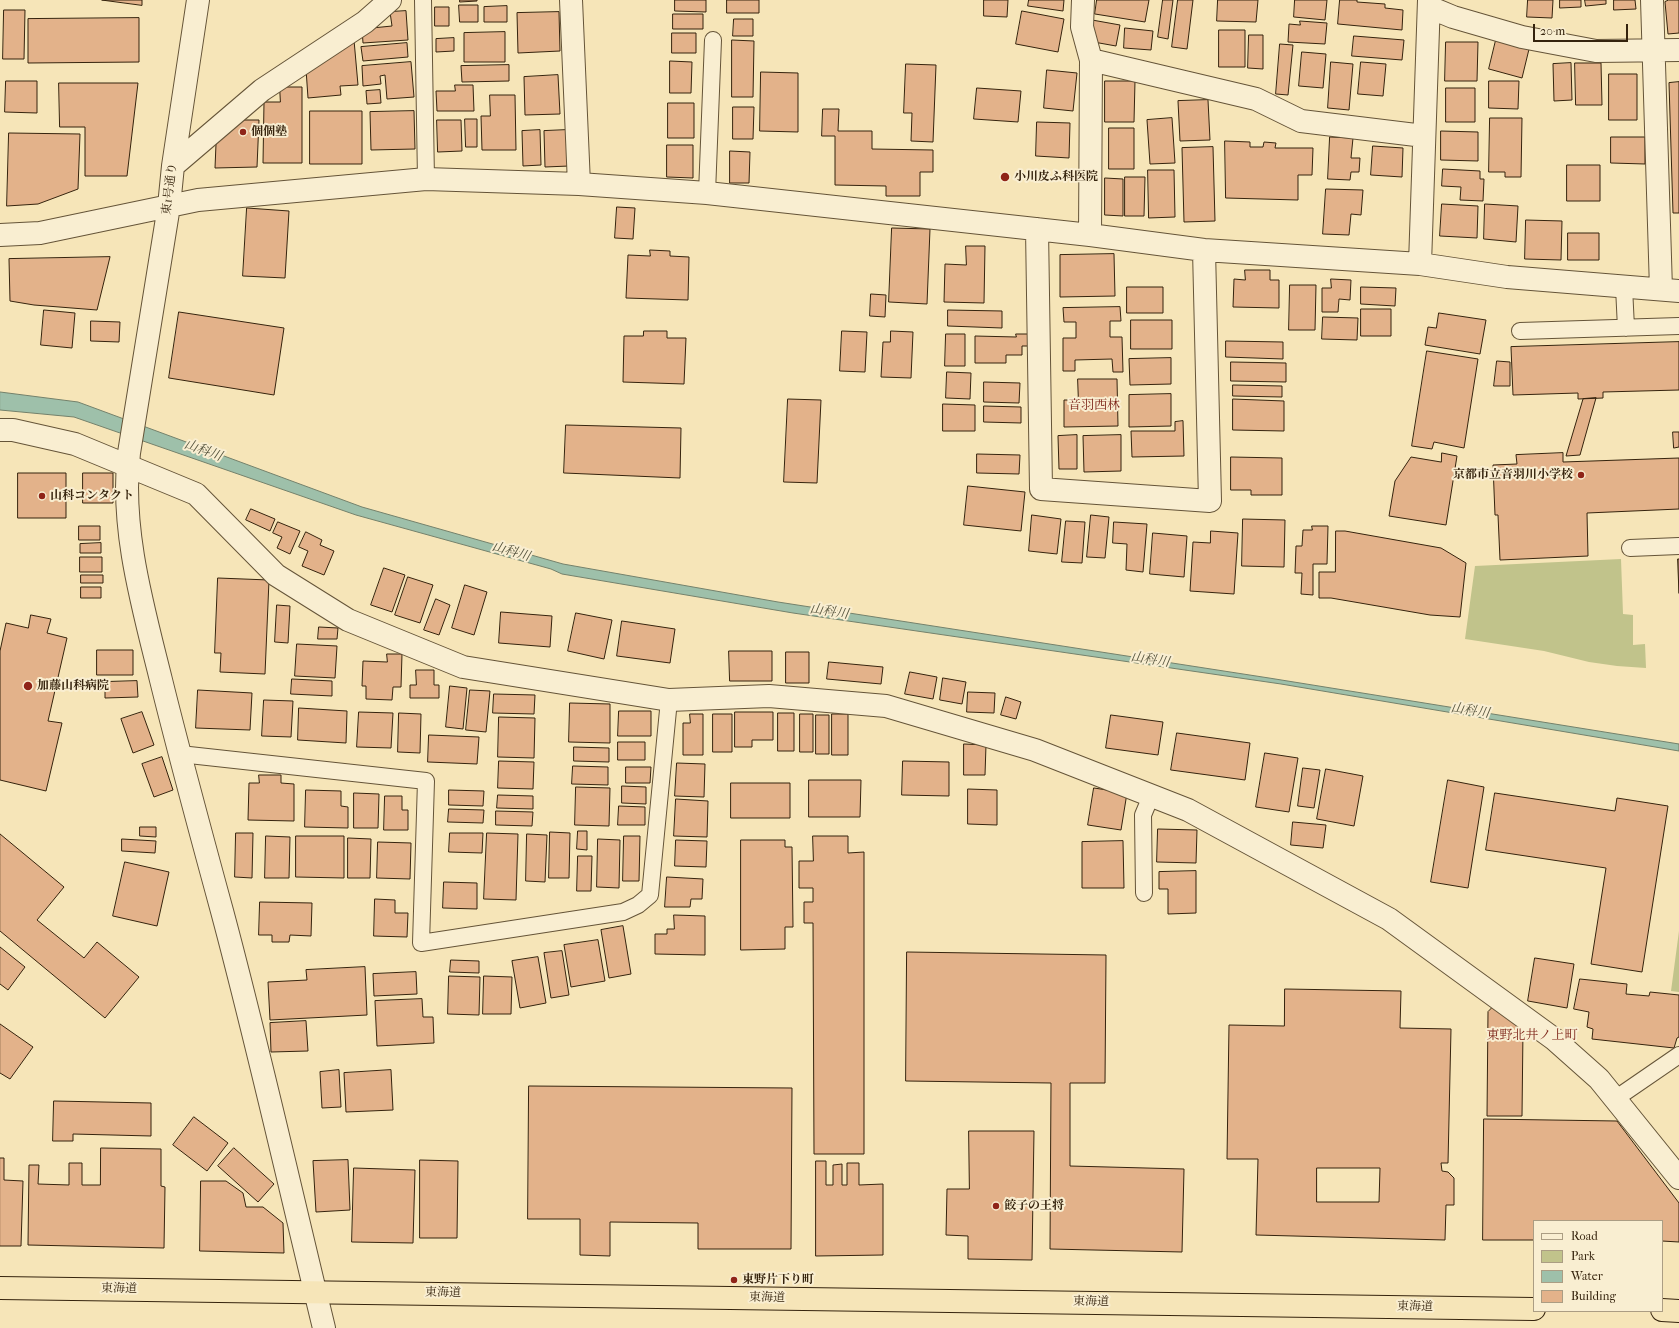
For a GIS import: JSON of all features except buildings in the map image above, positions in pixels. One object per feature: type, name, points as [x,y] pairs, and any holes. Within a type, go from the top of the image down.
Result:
[{"type":"highway","name":"東海道","points":[[0,1288],[315,1291],[1533,1309]]},
{"type":"highway","points":[[1663,1310],[1679,1311]]},
{"type":"street","name":"東1号通り","points":[[198,0],[173,166],[169,206],[129,460],[128,526],[146,620],[180,754],[236,961],[324,1328]]},
{"type":"street","points":[[173,166],[262,90],[365,22],[390,0]]},
{"type":"street","points":[[571,0],[579,184]]},
{"type":"street","points":[[1083,0],[1082,27],[1091,60],[1090,235]]},
{"type":"street","points":[[0,235],[40,233],[198,200],[426,178],[579,184],[707,193],[1090,235],[1204,250],[1420,264],[1507,277],[1670,290],[1652,0]]},
{"type":"street","points":[[1420,264],[1429,4],[1453,18],[1522,37],[1596,51],[1679,50]]},
{"type":"street","points":[[1091,60],[1256,99],[1301,121],[1424,136]]},
{"type":"street","points":[[1037,229],[1041,489],[1210,501],[1204,250]]},
{"type":"street","points":[[0,430],[13,430],[75,444],[129,460],[196,494],[276,575],[348,620],[463,667],[669,700],[769,696],[886,706],[1035,750],[1188,810],[1389,919],[1554,1039],[1599,1079],[1679,1178]]},
{"type":"lane","points":[[423,0],[426,178]]},
{"type":"lane","points":[[707,193],[713,40]]},
{"type":"lane","points":[[1624,287],[1626,328]]},
{"type":"lane","points":[[1520,331],[1679,326]]},
{"type":"lane","points":[[1630,548],[1679,546]]},
{"type":"lane","points":[[180,754],[426,781],[421,943],[623,912],[638,905],[650,895],[669,700]]},
{"type":"lane","points":[[1144,893],[1143,816],[1151,796]]},
{"type":"lane","points":[[1615,1099],[1679,1055]]},
{"type":"green space","points":[[1621,559],[1623,614],[1633,615],[1633,645],[1645,644],[1646,668],[1589,662],[1544,651],[1465,639],[1475,566]]},
{"type":"green space","points":[[1679,931],[1679,992],[1671,991]]},
{"type":"water","name":"山科川","points":[[0,392],[78,402],[362,507],[563,564],[778,602],[1269,678],[1679,744],[1679,751],[1281,684],[793,613],[562,574],[551,569],[356,515],[74,417],[0,410]]},
{"type":"place","name":"個個塾","points":[[243,132]]},
{"type":"place","name":"小川皮ふ科医院","points":[[1005,177]]},
{"type":"place","name":"京都市立音羽川小学校","points":[[1581,475]]},
{"type":"place","name":"山科コンタクト","points":[[42,496]]},
{"type":"place","name":"加藤山科病院","points":[[28,686]]},
{"type":"place","name":"餃子の王将","points":[[996,1206]]},
{"type":"place","name":"東野片下り町","points":[[734,1280]]},
{"type":"district","name":"音羽西林","points":[[1094,406]]},
{"type":"district","name":"東野北井ノ上町","points":[[1532,1036]]}]
